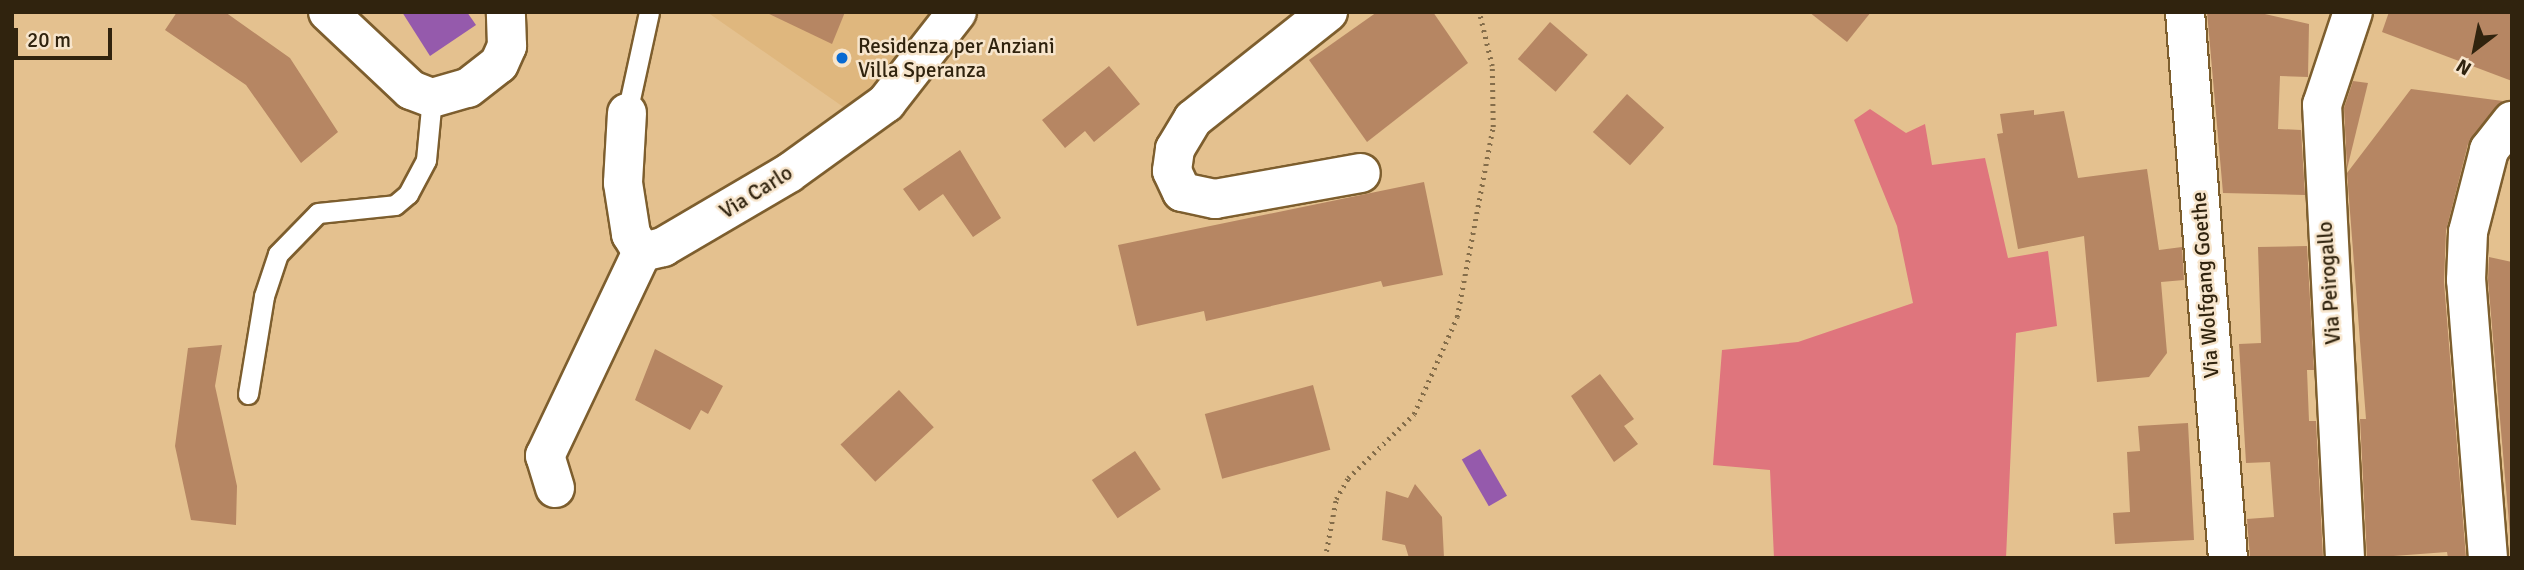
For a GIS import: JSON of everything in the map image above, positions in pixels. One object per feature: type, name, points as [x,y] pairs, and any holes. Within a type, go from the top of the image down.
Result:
[{"type":"street","points":[[328,12],[411,90],[432,98],[468,88],[499,64],[507,46],[506,12]]},
{"type":"street","name":"Via Carlo","points":[[642,252],[663,247],[789,173],[886,103],[957,12]]},
{"type":"street","points":[[1328,12],[1193,119],[1175,149],[1172,171],[1182,192],[1215,200],[1361,173]]},
{"type":"street","name":"Via Wolfgang Goethe","points":[[2185,12],[2228,558]]},
{"type":"street","name":"Via Peirogallo","points":[[2345,558],[2322,105],[2353,12]]},
{"type":"street","points":[[555,488],[545,456],[642,252],[631,234],[623,183],[627,113]]},
{"type":"street","points":[[2488,558],[2466,280],[2469,232],[2489,150],[2512,121]]},
{"type":"lane","points":[[627,113],[649,12]]},
{"type":"lane","points":[[248,394],[264,296],[278,254],[318,213],[395,205],[408,194],[426,160],[432,98]]},
{"type":"path","points":[[1325,558],[1336,499],[1349,478],[1427,394],[1457,317],[1489,167],[1494,85],[1479,12]]},
{"type":"shaded area","points":[[402,12],[467,12],[476,25],[430,56]]},
{"type":"shaded area","name":"Residenza per Anziani Villa Speranza","points":[[707,12],[943,12],[852,113]]},
{"type":"shaded area","points":[[1870,109],[1906,133],[1925,124],[1932,165],[1985,158],[2008,258],[2048,251],[2057,326],[2016,333],[2006,558],[1774,558],[1770,470],[1713,465],[1722,350],[1798,342],[1913,303],[1897,226],[1854,120]]},
{"type":"shaded area","points":[[1480,449],[1507,496],[1489,506],[1462,460]]},
{"type":"building","points":[[177,12],[225,12],[290,58],[338,132],[301,163],[246,85],[165,30]]},
{"type":"building","points":[[765,12],[845,12],[832,44]]},
{"type":"building","points":[[1377,12],[1433,12],[1468,63],[1367,142],[1309,60]]},
{"type":"building","points":[[1809,12],[1871,12],[1847,42]]},
{"type":"building","points":[[2207,12],[2256,12],[2309,24],[2308,77],[2280,76],[2278,129],[2301,130],[2305,195],[2223,193]]},
{"type":"building","points":[[2389,12],[2512,12],[2512,81],[2382,32]]},
{"type":"building","points":[[1550,22],[1588,55],[1556,92],[1518,59]]},
{"type":"building","points":[[1109,66],[1140,104],[1094,142],[1085,131],[1065,148],[1042,120]]},
{"type":"building","points":[[2353,81],[2368,83],[2347,169],[2344,108]]},
{"type":"building","points":[[2411,89],[2503,101],[2468,144],[2446,231],[2444,282],[2466,558],[2448,558],[2447,552],[2367,558],[2360,419],[2366,419],[2347,173]]},
{"type":"building","points":[[1627,94],[1664,127],[1630,165],[1593,132]]},
{"type":"building","points":[[2034,110],[2034,115],[2064,111],[2078,178],[2147,169],[2159,250],[2182,247],[2184,280],[2161,282],[2167,353],[2149,377],[2097,382],[2084,236],[2018,249],[1997,134],[2003,133],[2000,114]]},
{"type":"building","points":[[960,150],[1001,218],[973,237],[943,194],[919,211],[903,189]]},
{"type":"building","points":[[1424,182],[1443,275],[1383,287],[1381,281],[1206,321],[1204,311],[1137,326],[1118,245]]},
{"type":"building","points":[[2307,246],[2314,370],[2307,370],[2309,421],[2316,421],[2323,558],[2250,558],[2247,519],[2274,517],[2270,462],[2246,463],[2239,344],[2261,343],[2258,247]]},
{"type":"building","points":[[2489,257],[2512,262],[2512,558],[2488,280]]},
{"type":"building","points":[[222,345],[215,386],[237,486],[236,525],[191,520],[175,446],[188,348]]},
{"type":"building","points":[[655,349],[723,386],[708,414],[701,410],[690,430],[635,400]]},
{"type":"building","points":[[1600,374],[1634,419],[1624,426],[1638,444],[1614,462],[1571,396]]},
{"type":"building","points":[[1313,385],[1330,450],[1222,479],[1205,414]]},
{"type":"building","points":[[899,390],[934,427],[875,482],[840,445]]},
{"type":"building","points":[[2188,423],[2194,540],[2115,544],[2113,513],[2130,512],[2127,452],[2140,451],[2138,426]]},
{"type":"building","points":[[1135,451],[1161,489],[1118,518],[1092,480]]},
{"type":"building","points":[[1415,484],[1442,517],[1444,558],[1409,558],[1405,545],[1382,540],[1386,491],[1408,498]]},
{"type":"place","name":"Residenza per Anziani Villa Speranza","points":[[842,58]]}]
